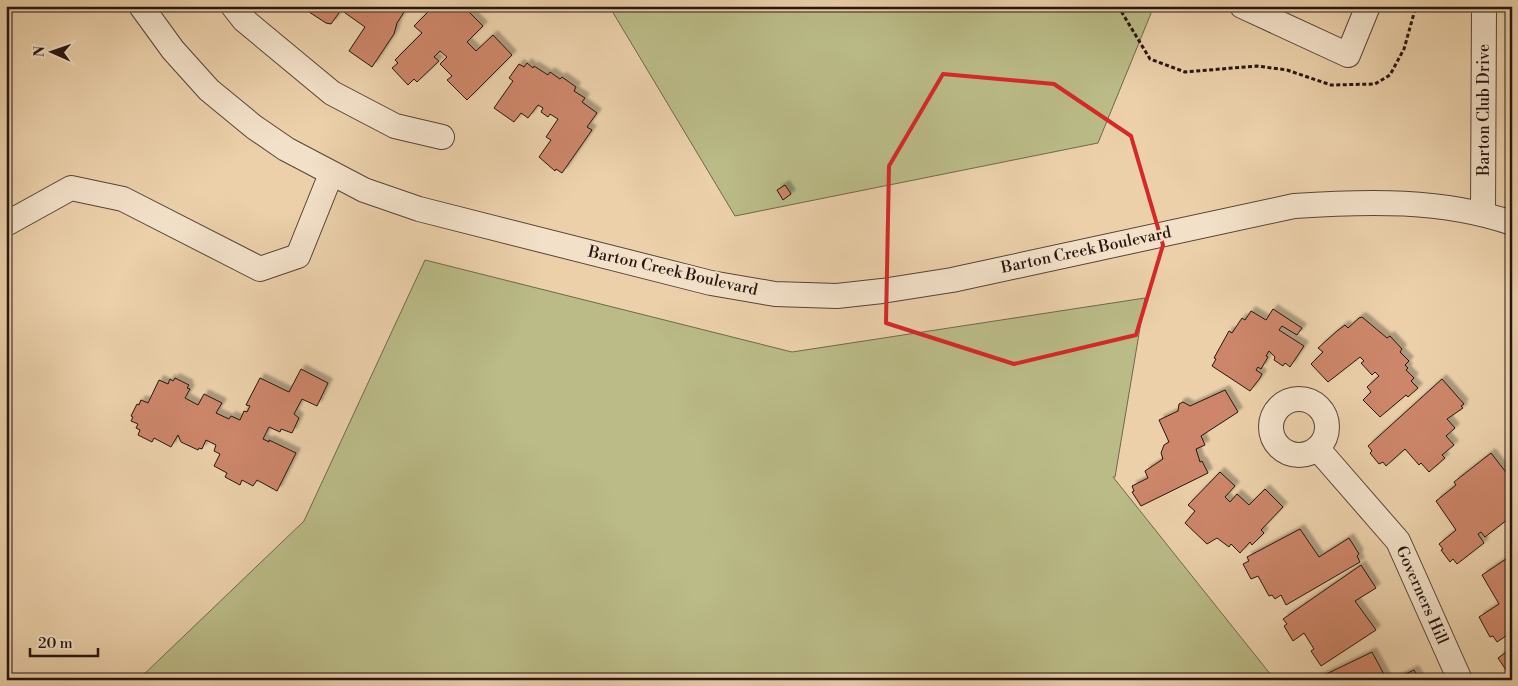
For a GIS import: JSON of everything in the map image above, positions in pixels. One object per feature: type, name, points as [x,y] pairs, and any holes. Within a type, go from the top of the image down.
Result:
[{"type":"street","name":"Barton Creek Boulevard","points":[[141,6],[173,50],[209,90],[254,127],[286,149],[364,190],[419,209],[711,283],[775,294],[837,296],[952,280],[1294,206],[1343,203],[1402,203],[1483,214],[1512,223]]},
{"type":"street","points":[[233,6],[244,20],[332,93],[395,126],[442,137]]},
{"type":"street","points":[[1242,6],[1276,13],[1348,55],[1368,6]]},
{"type":"street","name":"Barton Club Drive","points":[[1483,214],[1484,6]]},
{"type":"street","points":[[6,224],[71,188],[123,199],[260,269],[298,256],[332,174]]},
{"type":"street","name":"Governers Hill","points":[[1317,448],[1398,541],[1460,680]]},
{"type":"path","points":[[1118,6],[1150,59],[1185,72],[1257,66],[1287,70],[1331,84],[1375,84],[1390,74],[1404,49],[1416,6]]},
{"type":"highlighted area","points":[[943,74],[1054,84],[1131,136],[1163,245],[1136,335],[1014,364],[886,323],[889,166]]},
{"type":"green space","points":[[609,6],[1154,6],[1098,143],[735,216]]},
{"type":"green space","points":[[425,260],[792,352],[1145,298],[1115,477],[1113,477],[1275,680],[138,680],[304,521]]},
{"type":"building","points":[[308,6],[408,6],[397,23],[394,34],[372,67],[349,51],[365,27],[341,10],[331,24],[326,23],[309,12]]},
{"type":"building","points":[[434,6],[463,6],[483,26],[467,42],[476,51],[493,35],[512,55],[467,100],[447,80],[452,76],[440,64],[447,57],[440,51],[434,57],[439,61],[417,82],[414,79],[408,85],[392,68],[398,63],[395,60],[422,33],[414,26]]},
{"type":"building","points":[[527,63],[548,75],[550,72],[560,79],[562,77],[576,87],[574,91],[585,98],[582,102],[597,113],[587,127],[592,130],[562,173],[556,169],[555,171],[539,157],[551,140],[546,137],[558,119],[550,114],[548,117],[541,112],[543,108],[538,105],[528,118],[521,113],[514,122],[494,108],[513,81],[509,78],[519,64],[524,67]]},
{"type":"building","points":[[785,185],[791,194],[783,200],[777,190]]},
{"type":"building","points":[[1273,309],[1302,328],[1297,335],[1282,326],[1279,330],[1304,346],[1290,367],[1285,363],[1283,366],[1274,360],[1275,357],[1269,351],[1266,356],[1268,357],[1261,369],[1258,367],[1256,370],[1262,374],[1250,391],[1212,366],[1216,359],[1214,358],[1229,331],[1232,333],[1242,318],[1245,320],[1251,311],[1266,320]]},
{"type":"building","points":[[1362,317],[1387,338],[1390,336],[1402,349],[1400,352],[1409,361],[1405,365],[1408,368],[1406,370],[1414,378],[1411,381],[1418,388],[1408,397],[1406,395],[1380,417],[1363,400],[1371,392],[1367,387],[1379,376],[1375,372],[1372,375],[1361,363],[1364,361],[1360,357],[1328,382],[1311,364],[1323,352],[1318,348],[1345,325],[1348,328]]},
{"type":"building","points":[[301,369],[328,383],[317,406],[302,399],[294,414],[299,418],[292,433],[281,429],[280,432],[269,427],[263,439],[296,453],[277,491],[257,480],[253,486],[242,480],[240,485],[225,477],[227,473],[214,466],[220,454],[214,451],[216,445],[206,440],[202,449],[199,448],[198,450],[181,442],[178,435],[171,447],[154,438],[152,442],[138,435],[140,430],[136,428],[138,424],[131,421],[133,417],[131,416],[137,404],[139,405],[141,400],[148,403],[159,380],[168,384],[170,379],[173,381],[175,378],[189,385],[187,388],[190,389],[185,398],[198,405],[204,394],[222,403],[216,413],[229,419],[231,416],[240,420],[244,411],[247,412],[250,406],[246,405],[260,378],[289,392]]},
{"type":"building","points":[[1442,379],[1464,404],[1461,406],[1463,408],[1447,419],[1455,428],[1446,436],[1454,445],[1442,455],[1445,458],[1429,472],[1421,463],[1419,465],[1405,449],[1386,466],[1383,462],[1379,464],[1370,453],[1372,451],[1368,446]]},
{"type":"building","points":[[1225,390],[1238,412],[1201,436],[1205,445],[1196,449],[1200,462],[1202,461],[1208,473],[1141,506],[1132,492],[1134,491],[1132,486],[1148,478],[1145,471],[1163,459],[1161,453],[1164,445],[1169,442],[1159,420],[1178,411],[1179,404],[1183,402],[1190,406]]},
{"type":"building","points":[[1491,453],[1512,480],[1512,516],[1485,537],[1481,532],[1478,534],[1484,543],[1457,564],[1453,559],[1450,562],[1439,544],[1456,530],[1436,501],[1456,485],[1454,482]]},
{"type":"building","points":[[1220,472],[1235,486],[1225,497],[1230,502],[1237,494],[1249,505],[1265,489],[1283,507],[1261,530],[1264,533],[1252,545],[1250,542],[1240,553],[1231,544],[1229,547],[1217,538],[1207,544],[1185,523],[1195,511],[1188,505]]},
{"type":"building","points":[[1300,529],[1319,557],[1349,538],[1359,554],[1357,556],[1360,562],[1286,605],[1281,595],[1275,599],[1272,595],[1269,596],[1258,576],[1251,579],[1243,564],[1249,561],[1247,557]]},
{"type":"building","points":[[1512,555],[1512,632],[1497,642],[1493,636],[1490,637],[1479,617],[1499,604],[1482,575]]},
{"type":"building","points":[[1361,565],[1376,588],[1355,601],[1376,630],[1321,666],[1311,651],[1314,649],[1304,633],[1293,641],[1284,626],[1287,624],[1283,619]]},
{"type":"building","points":[[1512,648],[1512,675],[1510,676],[1498,658]]},
{"type":"building","points":[[1372,652],[1387,680],[1314,680]]},
{"type":"building","points":[[1414,670],[1420,680],[1393,680]]}]
